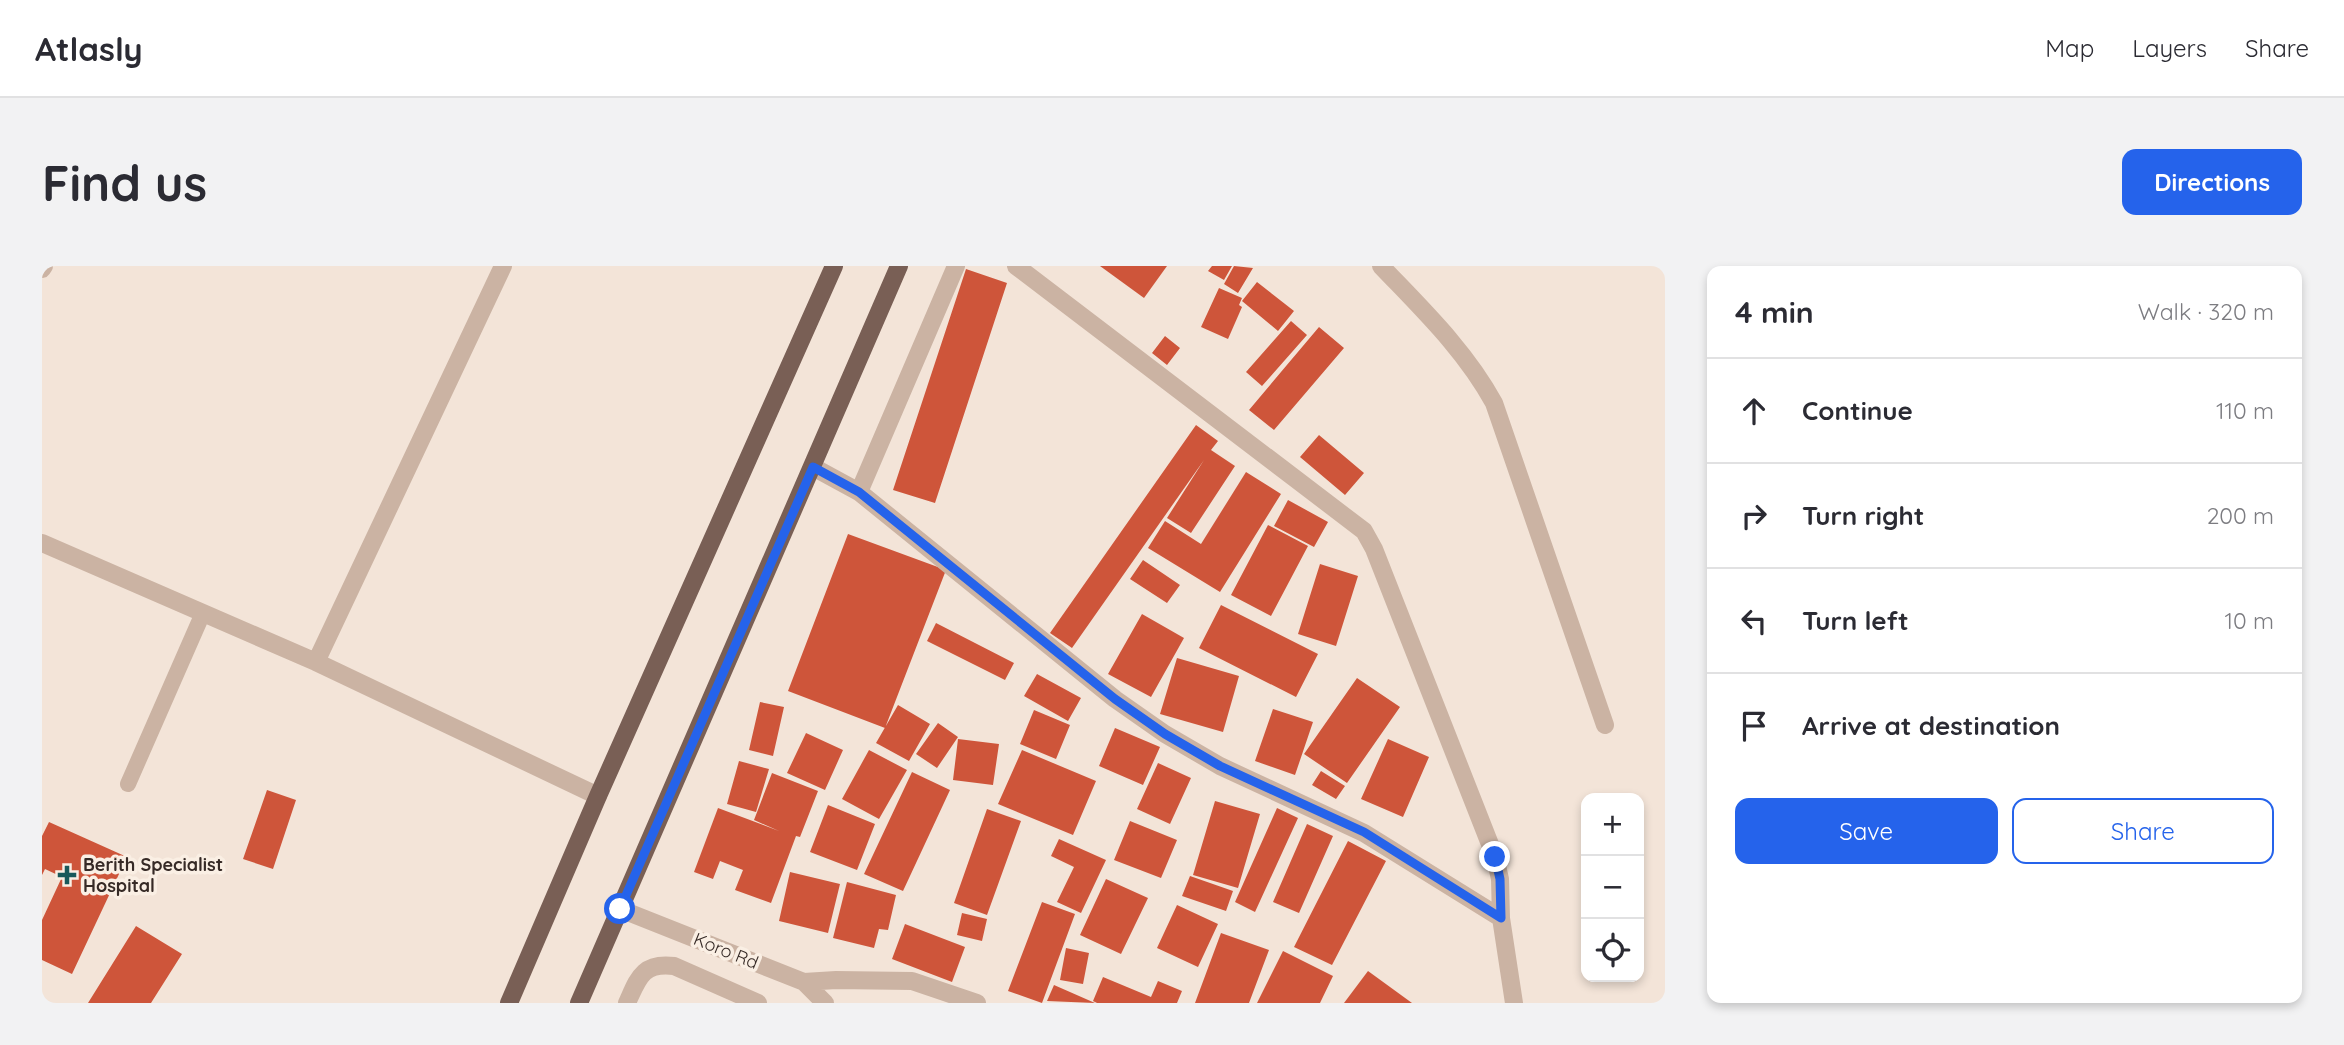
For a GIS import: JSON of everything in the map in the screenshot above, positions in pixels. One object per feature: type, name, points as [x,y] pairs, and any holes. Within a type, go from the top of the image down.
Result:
[{"type":"main road","points":[[509,1003],[834,266]]},
{"type":"main road","points":[[579,1003],[900,266]]},
{"type":"street","points":[[316,662],[503,266]]},
{"type":"street","points":[[859,492],[956,266]]},
{"type":"street","points":[[1016,266],[1364,531],[1374,549],[1495,857],[1500,879],[1501,918],[1514,1003]]},
{"type":"street","points":[[1381,266],[1444,331],[1494,403],[1605,725]]},
{"type":"street","points":[[813,467],[859,492],[1115,699],[1165,734],[1220,766],[1364,832],[1501,918]]},
{"type":"street","points":[[42,543],[316,662],[598,796]]},
{"type":"street","name":"Koro Rd","points":[[620,909],[804,982],[825,1003]]},
{"type":"street","points":[[627,1003],[636,982],[646,969],[664,965],[674,966],[758,1003]]},
{"type":"street","points":[[804,982],[912,981],[977,1003]]},
{"type":"lane","points":[[128,783],[203,613]]},
{"type":"building","points":[[1100,266],[1167,266],[1144,298]]},
{"type":"building","points":[[1212,266],[1232,266],[1224,280],[1208,271]]},
{"type":"building","points":[[1234,266],[1253,268],[1238,293],[1224,284]]},
{"type":"building","points":[[966,269],[1007,283],[935,503],[893,490]]},
{"type":"building","points":[[1257,282],[1294,311],[1278,331],[1242,301]]},
{"type":"building","points":[[1219,288],[1242,298],[1239,305],[1242,307],[1228,339],[1201,327]]},
{"type":"building","points":[[1291,321],[1307,335],[1262,386],[1246,372]]},
{"type":"building","points":[[1319,327],[1344,348],[1274,430],[1249,410]]},
{"type":"building","points":[[1165,336],[1180,348],[1167,365],[1152,353]]},
{"type":"building","points":[[1196,425],[1218,441],[1211,450],[1235,466],[1191,533],[1167,518],[1204,460],[1072,648],[1050,633]]},
{"type":"building","points":[[1319,435],[1364,473],[1345,495],[1300,457]]},
{"type":"building","points":[[1246,472],[1281,494],[1220,592],[1148,548],[1165,521],[1201,544]]},
{"type":"building","points":[[1288,500],[1328,522],[1314,547],[1274,526]]},
{"type":"building","points":[[1268,525],[1308,546],[1271,616],[1231,595]]},
{"type":"building","points":[[848,534],[946,570],[885,728],[788,691]]},
{"type":"building","points":[[1143,560],[1180,585],[1167,603],[1130,579]]},
{"type":"building","points":[[1320,564],[1358,576],[1336,646],[1298,634]]},
{"type":"building","points":[[1221,605],[1318,654],[1296,697],[1199,648]]},
{"type":"building","points":[[1142,614],[1184,638],[1151,697],[1108,674]]},
{"type":"building","points":[[936,623],[1014,663],[1005,680],[927,641]]},
{"type":"building","points":[[1177,658],[1239,676],[1223,732],[1160,714]]},
{"type":"building","points":[[1037,674],[1081,698],[1068,721],[1024,696]]},
{"type":"building","points":[[1357,678],[1400,707],[1347,783],[1304,754]]},
{"type":"building","points":[[760,702],[784,707],[773,756],[749,750]]},
{"type":"building","points":[[898,705],[930,724],[909,761],[876,743]]},
{"type":"building","points":[[1273,709],[1313,722],[1295,775],[1255,761]]},
{"type":"building","points":[[1034,710],[1070,725],[1056,759],[1020,744]]},
{"type":"building","points":[[938,723],[958,737],[937,768],[916,754]]},
{"type":"building","points":[[1115,728],[1160,747],[1143,785],[1099,766]]},
{"type":"building","points":[[806,733],[843,750],[825,790],[787,773]]},
{"type":"building","points":[[958,739],[999,744],[993,785],[953,780]]},
{"type":"building","points":[[1388,739],[1429,757],[1403,817],[1361,799]]},
{"type":"building","points":[[869,750],[907,770],[879,819],[842,799]]},
{"type":"building","points":[[1022,750],[1096,781],[1073,835],[998,804]]},
{"type":"building","points":[[739,761],[769,769],[756,812],[727,804]]},
{"type":"building","points":[[1158,763],[1191,778],[1170,824],[1137,809]]},
{"type":"building","points":[[1321,771],[1345,786],[1336,799],[1312,785]]},
{"type":"building","points":[[912,772],[950,790],[903,891],[864,874]]},
{"type":"building","points":[[772,773],[818,791],[800,837],[796,836],[771,903],[735,890],[743,870],[720,861],[713,879],[694,872],[718,808],[779,831],[754,820]]},
{"type":"building","points":[[267,790],[296,800],[273,869],[243,859]]},
{"type":"building","points":[[1215,801],[1260,814],[1238,888],[1193,875]]},
{"type":"building","points":[[828,805],[875,824],[857,870],[810,852]]},
{"type":"building","points":[[1277,808],[1298,818],[1255,912],[1235,902]]},
{"type":"building","points":[[987,809],[1021,821],[987,915],[954,903]]},
{"type":"building","points":[[1130,821],[1177,840],[1161,878],[1114,860]]},
{"type":"building","points":[[49,822],[127,857],[72,974],[42,960],[42,920],[62,877],[45,869],[42,875],[42,836]]},
{"type":"building","points":[[1307,824],[1333,836],[1299,913],[1273,902]]},
{"type":"building","points":[[1059,839],[1106,860],[1081,913],[1057,902],[1074,867],[1051,856]]},
{"type":"building","points":[[1348,841],[1386,861],[1332,965],[1294,947]]},
{"type":"building","points":[[790,872],[840,884],[828,933],[779,921]]},
{"type":"building","points":[[1190,876],[1233,891],[1226,911],[1182,896]]},
{"type":"building","points":[[1106,879],[1148,898],[1121,954],[1080,935]]},
{"type":"building","points":[[847,882],[896,895],[888,930],[879,929],[874,948],[833,938]]},
{"type":"building","points":[[1042,902],[1075,914],[1042,1003],[1008,991]]},
{"type":"building","points":[[1177,905],[1218,924],[1198,967],[1157,948]]},
{"type":"building","points":[[962,913],[987,919],[982,941],[957,935]]},
{"type":"building","points":[[905,924],[965,947],[952,982],[892,959]]},
{"type":"building","points":[[136,926],[182,954],[151,1003],[88,1003]]},
{"type":"building","points":[[1221,933],[1269,950],[1249,1003],[1195,1003]]},
{"type":"building","points":[[1066,948],[1089,953],[1083,984],[1060,980]]},
{"type":"building","points":[[1283,951],[1333,976],[1320,1003],[1257,1003]]},
{"type":"building","points":[[1368,971],[1412,1003],[1344,1003]]},
{"type":"building","points":[[1103,977],[1151,997],[1158,981],[1182,991],[1177,1003],[1097,1003],[1093,1001]]},
{"type":"building","points":[[1054,985],[1095,1003],[1047,1001]]},
{"type":"place","name":"Berith Specialist Hospital","points":[[67,875]]},
{"type":"route","points":[[620,909],[813,467],[859,492],[1115,699],[1165,734],[1220,766],[1364,832],[1501,918],[1500,879],[1495,857]]}]
